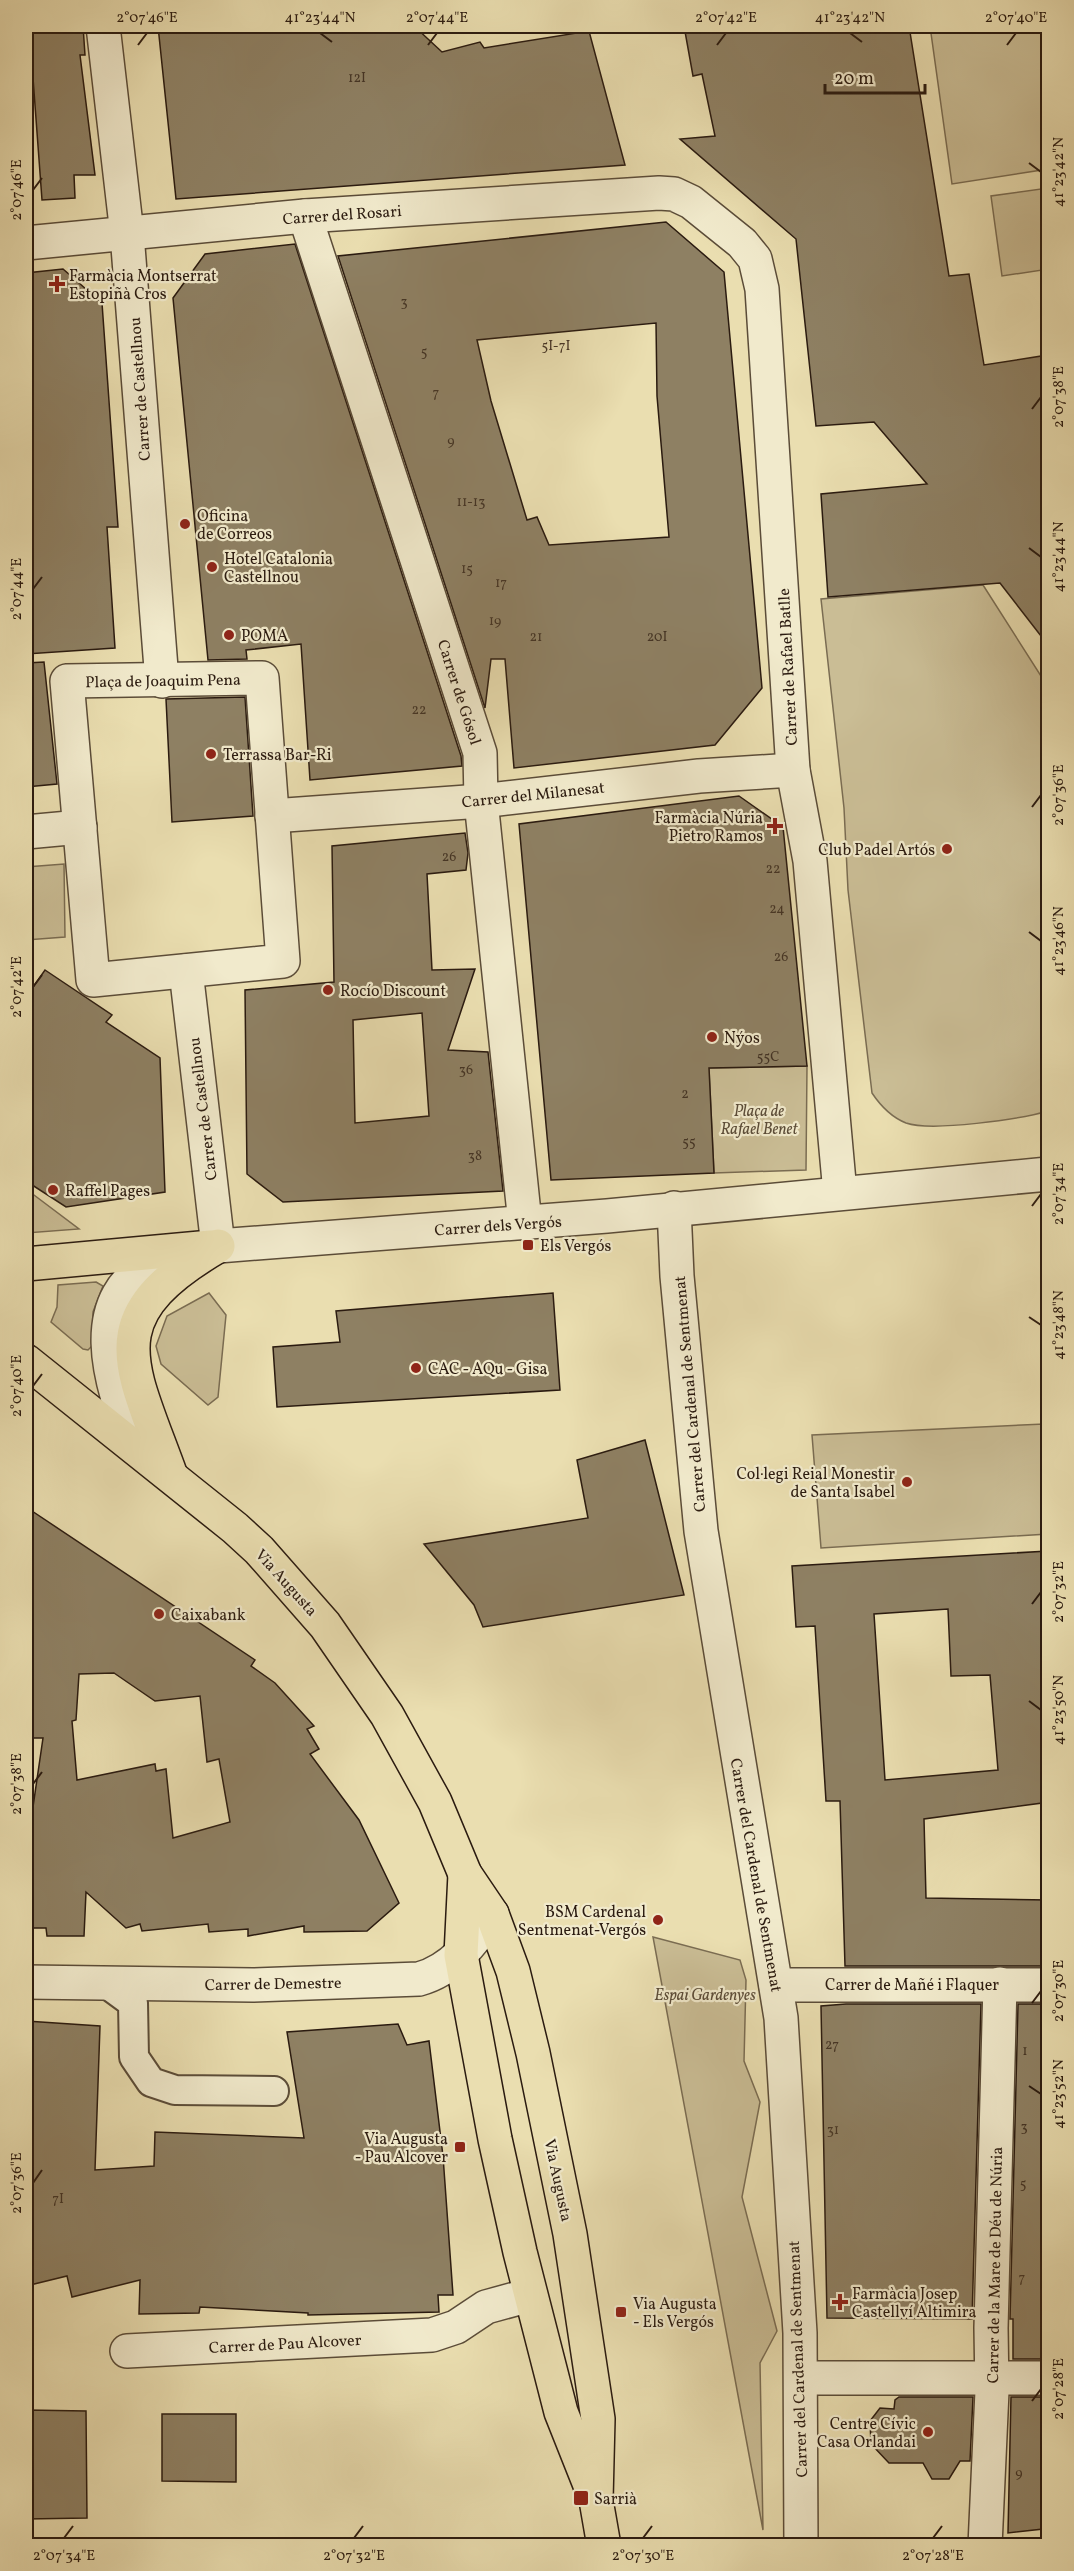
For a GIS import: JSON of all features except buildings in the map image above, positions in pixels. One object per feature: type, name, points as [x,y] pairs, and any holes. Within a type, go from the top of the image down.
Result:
[{"type":"main road","points":[[26,1263],[218,1246]]},
{"type":"main road","points":[[171,1476],[137,1384],[133,1335],[138,1316],[148,1300],[163,1284],[177,1272],[218,1246]]},
{"type":"main road","name":"Via Augusta","points":[[26,1360],[259,1550],[325,1625],[387,1715],[435,1802],[465,1874],[492,1914],[513,1971],[570,2234],[598,2419],[596,2500],[604,2546]]},
{"type":"main road","name":"Via Augusta","points":[[465,1874],[461,1955],[495,2139],[530,2295],[561,2412],[596,2500]]},
{"type":"street","name":"Carrer de Castellnou","points":[[103,26],[127,234],[162,681]]},
{"type":"street","name":"Carrer del Rosari","points":[[26,243],[305,216],[659,193]]},
{"type":"street","name":"Carrer de Rafael Batlle","points":[[659,193],[674,194],[706,212],[742,243],[755,259],[759,271],[793,770],[810,861],[840,1193]]},
{"type":"street","name":"Carrer de Gósol","points":[[305,216],[480,753],[481,801],[525,1223]]},
{"type":"street","name":"Plaça de Joaquim Pena","points":[[262,678],[272,816],[283,961],[93,980],[67,681],[262,678]]},
{"type":"street","name":"Carrer del Milanesat","points":[[272,816],[481,801],[699,776],[793,770]]},
{"type":"street","points":[[26,832],[80,826]]},
{"type":"street","name":"Carrer de Castellnou","points":[[186,971],[218,1246]]},
{"type":"street","name":"Carrer dels Vergós","points":[[135,1447],[116,1396],[110,1367],[108,1327],[114,1304],[125,1286],[143,1269],[177,1254],[218,1246],[525,1223],[1048,1174]]},
{"type":"street","name":"Carrer del Cardenal de Sentmenat","points":[[674,1208],[677,1276],[701,1531],[781,2018],[788,2108],[801,2378],[801,2546]]},
{"type":"street","name":"Carrer de Demestre","points":[[26,1982],[253,1985],[419,1979],[436,1974],[461,1955],[492,1914]]},
{"type":"street","points":[[107,1984],[133,2003],[134,2057],[151,2082],[175,2090],[274,2091]]},
{"type":"street","name":"Carrer de la Mare de Déu de Núria","points":[[985,2546],[992,2379],[991,2328],[1000,1984]]},
{"type":"street","name":"Carrer de Mañé i Flaquer","points":[[776,1985],[1048,1985]]},
{"type":"street","name":"Carrer de Pau Alcover","points":[[127,2351],[444,2333],[486,2307],[530,2295]]},
{"type":"street","points":[[801,2378],[1048,2378]]},
{"type":"green space","points":[[930,26],[1048,26],[1048,169],[952,184]]},
{"type":"green space","points":[[1048,188],[1048,307],[1042,270],[1002,276],[991,196]]},
{"type":"green space","name":"Club Padel Artós","points":[[983,585],[1048,687],[1048,1111],[1018,1118],[977,1123],[918,1125],[906,1123],[895,1117],[872,1093],[848,890],[844,808],[821,599]]},
{"type":"green space","points":[[64,864],[65,937],[26,940],[26,917],[29,916],[26,867]]},
{"type":"green space","name":"Plaça de Rafael Benet","points":[[807,1066],[806,1170],[714,1173],[709,1068]]},
{"type":"green space","points":[[26,1189],[79,1229],[26,1233]]},
{"type":"green space","points":[[96,1282],[103,1286],[93,1312],[92,1346],[88,1350],[83,1349],[51,1322],[57,1307],[58,1285]]},
{"type":"green space","points":[[209,1293],[226,1315],[218,1397],[208,1405],[161,1364],[156,1346],[167,1316]]},
{"type":"green space","points":[[1044,1424],[1048,1534],[821,1548],[812,1435]]},
{"type":"green space","name":"Espai Gardenyes","points":[[653,1937],[740,1960],[746,1980],[744,2061],[760,2102],[742,2197],[777,2331],[760,2363],[763,2530]]},
{"type":"place","name":"Farmàcia Montserrat Estopiñà Cros","points":[[57,284]]},
{"type":"place","name":"Oficina de Correos","points":[[185,524]]},
{"type":"place","name":"Hotel Catalonia Castellnou","points":[[212,567]]},
{"type":"place","name":"POMA","points":[[229,635]]},
{"type":"place","name":"Terrassa Bar-Ri","points":[[211,754]]},
{"type":"place","name":"Farmàcia Núria Pietro Ramos","points":[[775,826]]},
{"type":"place","name":"Club Padel Artós","points":[[947,849]]},
{"type":"place","name":"Rocío Discount","points":[[328,990]]},
{"type":"place","name":"Nýos","points":[[712,1037]]},
{"type":"place","name":"Raffel Pages","points":[[53,1190]]},
{"type":"place","name":"Els Vergós","points":[[528,1245]]},
{"type":"place","name":"CAC - AQu - Gisa","points":[[416,1368]]},
{"type":"place","name":"Col·legi Reial Monestir de Santa Isabel","points":[[907,1482]]},
{"type":"place","name":"Caixabank","points":[[159,1614]]},
{"type":"place","name":"BSM Cardenal Sentmenat-Vergós","points":[[658,1920]]},
{"type":"place","name":"Via Augusta - Pau Alcover","points":[[460,2147]]},
{"type":"place","name":"Farmàcia Josep Castellví Altimira","points":[[840,2302]]},
{"type":"place","name":"Via Augusta - Els Vergós","points":[[621,2312]]},
{"type":"place","name":"Centre Cívic Casa Orlandai","points":[[928,2432]]},
{"type":"place","name":"Sarrià","points":[[581,2498]]}]
